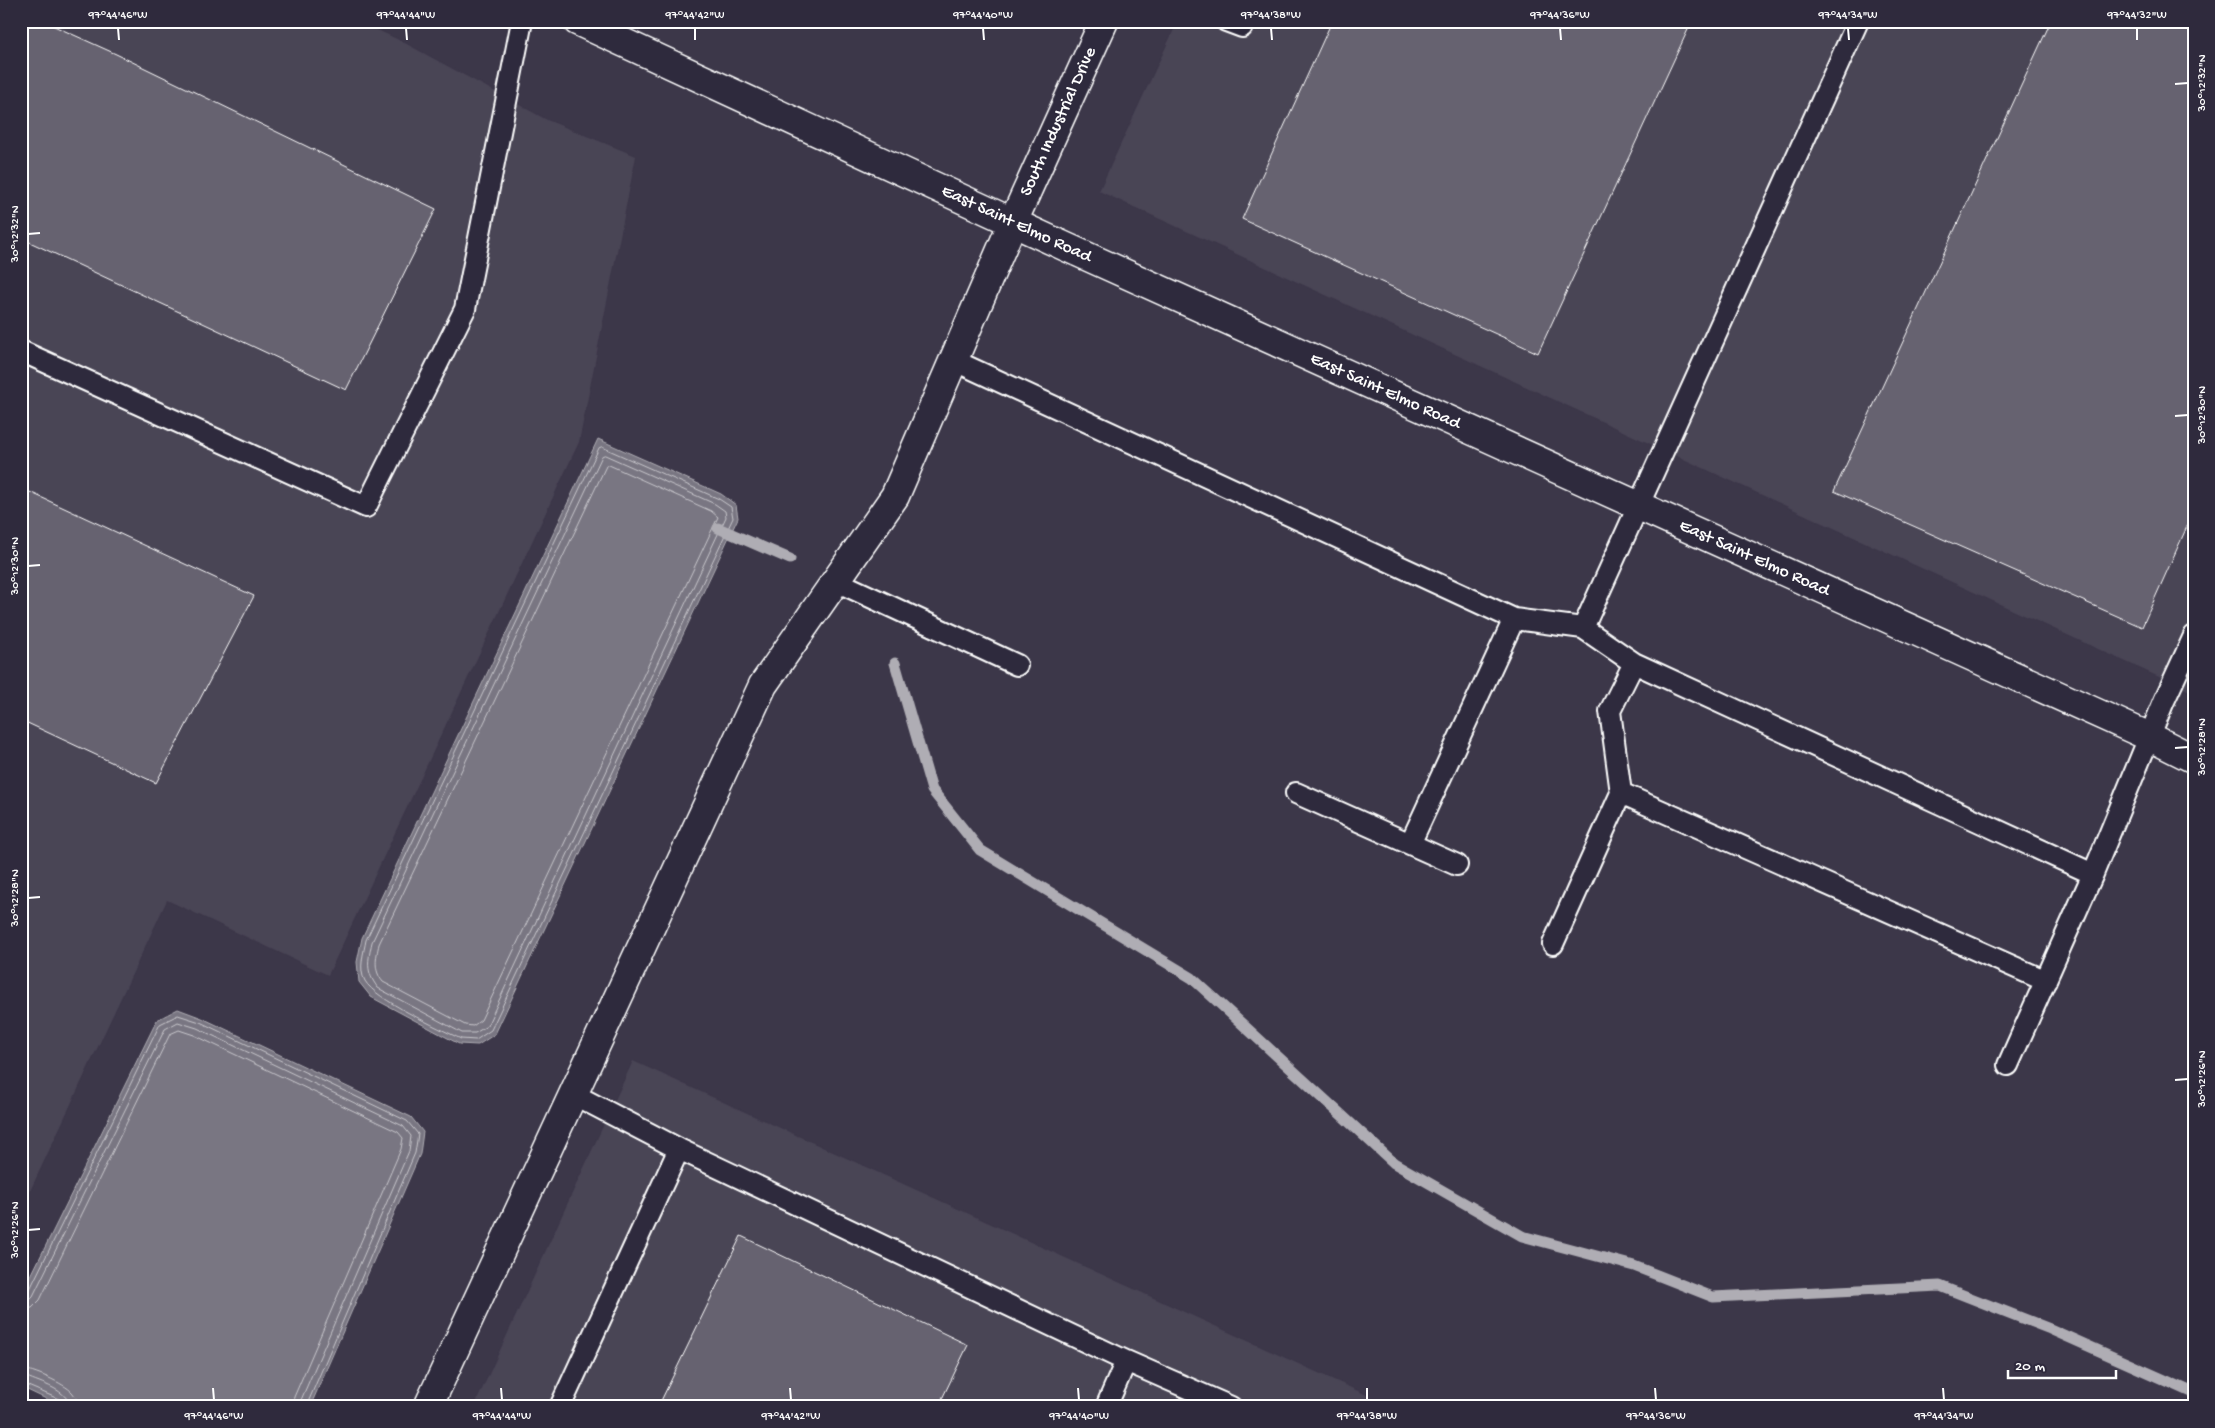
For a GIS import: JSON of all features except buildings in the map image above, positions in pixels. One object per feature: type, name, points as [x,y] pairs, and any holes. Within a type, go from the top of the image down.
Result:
[{"type":"street","name":"East Saint Elmo Road","points":[[577,21],[1013,222],[2150,737],[2194,759]]},
{"type":"street","name":"South Industrial Drive","points":[[428,1407],[763,685],[895,496],[1013,222],[1104,21]]},
{"type":"lane","points":[[21,350],[366,507],[464,309],[522,21]]},
{"type":"lane","points":[[1226,21],[1242,27],[1244,21]]},
{"type":"lane","points":[[1583,628],[1858,21]]},
{"type":"lane","points":[[954,360],[1514,619],[1583,628],[1634,663],[2093,874]]},
{"type":"lane","points":[[836,581],[1017,665]]},
{"type":"lane","points":[[1410,844],[1514,619]]},
{"type":"lane","points":[[2008,1065],[2093,874],[2164,700],[2194,636]]},
{"type":"lane","points":[[1553,944],[1621,793],[1610,711],[1634,663]]},
{"type":"lane","points":[[1621,793],[2046,981]]},
{"type":"lane","points":[[1296,794],[1457,865]]},
{"type":"lane","points":[[574,1094],[679,1149],[1126,1361],[1230,1407]]},
{"type":"lane","points":[[560,1407],[679,1149]]},
{"type":"lane","points":[[1106,1407],[1126,1361]]},
{"type":"shaded area","points":[[21,21],[358,21],[401,41],[547,120],[636,156],[579,442],[328,975],[167,900],[21,1210]]},
{"type":"shaded area","points":[[1178,21],[2194,21],[2194,693],[1099,191]]},
{"type":"shaded area","points":[[633,1061],[1103,1275],[1393,1407],[474,1407]]},
{"type":"water","points":[[598,439],[721,494],[736,505],[738,518],[495,1034],[478,1045],[459,1044],[371,997],[359,982],[357,962],[362,938]]},
{"type":"water","points":[[178,1009],[202,1018],[411,1117],[423,1132],[420,1154],[310,1407],[63,1407],[21,1387],[21,1296],[157,1020]]},
{"type":"waterway","points":[[718,528],[790,559]]},
{"type":"waterway","points":[[895,663],[932,790],[980,850],[1192,978],[1394,1163],[1522,1236],[1634,1266],[1713,1297],[1940,1286],[2050,1329],[2194,1393]]}]
